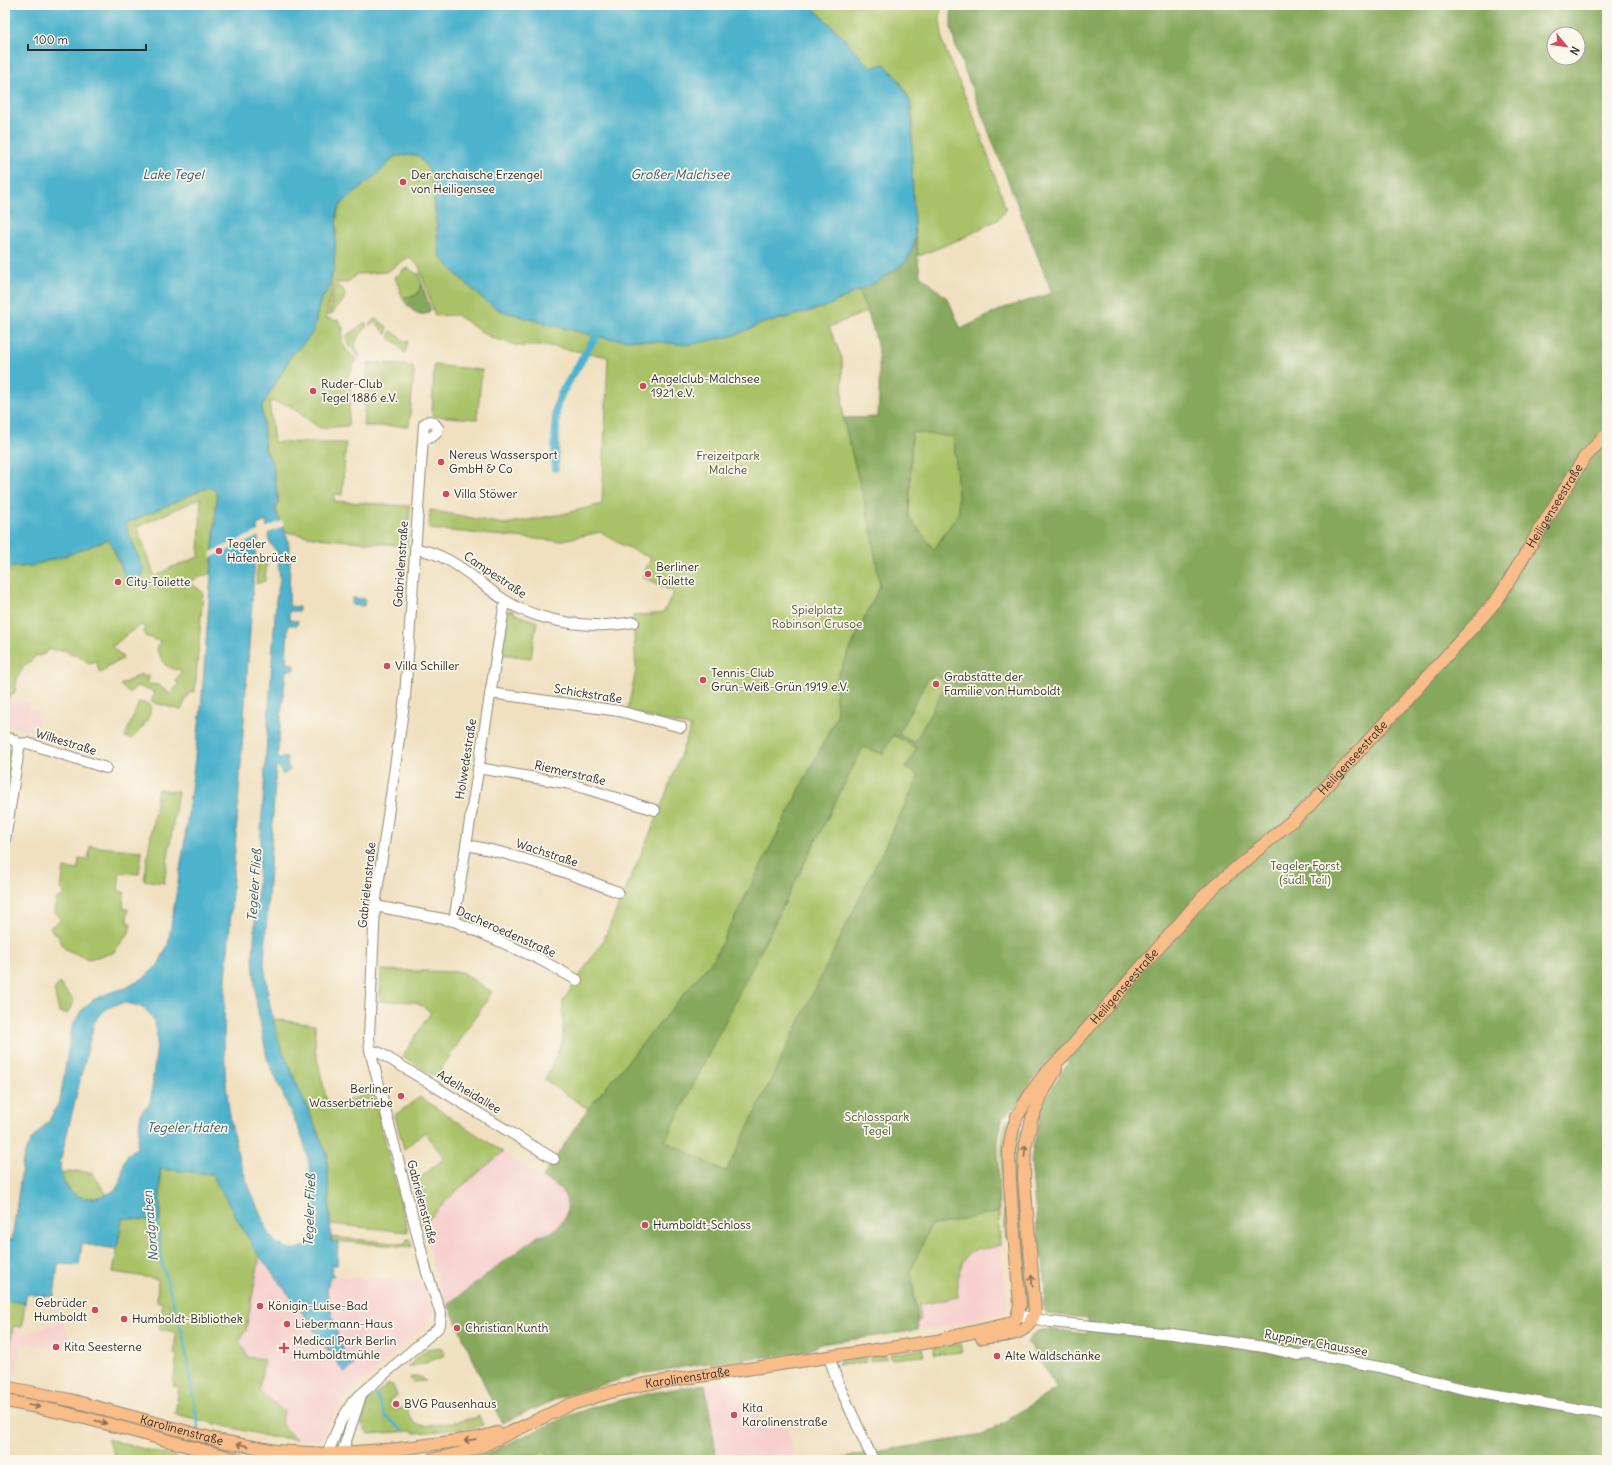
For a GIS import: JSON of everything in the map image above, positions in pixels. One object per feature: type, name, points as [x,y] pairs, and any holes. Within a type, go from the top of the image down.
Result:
[{"type":"main road","name":"Heiligenseestraße","points":[[1018,1315],[1020,1305],[1010,1184],[1009,1150],[1012,1132],[1017,1116],[1033,1090],[1043,1076],[1066,1053],[1202,898],[1306,809],[1482,617],[1499,597],[1584,458],[1607,434]]},
{"type":"main road","name":"Heiligenseestraße","points":[[1033,1319],[1035,1311],[1024,1178],[1025,1148],[1029,1125],[1034,1112],[1043,1092],[1066,1053]]},
{"type":"main road","name":"Karolinenstraße","points":[[5,1387],[70,1400],[209,1438],[264,1449],[325,1457],[341,1456],[401,1449],[486,1436],[588,1399],[645,1384],[943,1339],[1004,1326],[1014,1321],[1018,1315]]},
{"type":"main road","name":"Karolinenstraße","points":[[943,1339],[972,1339],[1015,1333],[1027,1328],[1033,1319]]},
{"type":"main road","name":"Karolinenstraße","points":[[5,1401],[61,1412],[239,1460]]},
{"type":"main road","name":"Karolinenstraße","points":[[430,1460],[461,1454],[482,1446],[549,1414]]},
{"type":"street","name":"Gabrielenstraße","points":[[362,1392],[432,1333],[440,1325],[441,1314],[427,1273],[370,1050],[369,1037],[375,906],[405,697],[414,549],[423,440],[433,436],[438,431],[437,426],[434,423],[429,421],[424,424]]},
{"type":"street","name":"Campestraße","points":[[414,549],[426,550],[448,559],[507,602],[542,616],[594,625],[634,622]]},
{"type":"street","name":"Holwedestraße","points":[[454,921],[504,608],[507,602]]},
{"type":"street","name":"Schickstraße","points":[[490,693],[619,711],[681,727]]},
{"type":"street","name":"Wilkestraße","points":[[5,739],[13,739],[18,744],[27,743],[106,768]]},
{"type":"street","points":[[5,840],[19,749],[18,744]]},
{"type":"street","name":"Riemerstraße","points":[[478,768],[571,784],[655,810]]},
{"type":"street","name":"Wachstraße","points":[[466,845],[520,858],[569,873],[618,892]]},
{"type":"street","name":"Dacheroedenstraße","points":[[375,906],[454,921],[539,958],[577,980]]},
{"type":"street","name":"Adelheidallee","points":[[370,1050],[380,1053],[554,1159]]},
{"type":"street","name":"Ruppiner Chaussee","points":[[1018,1315],[1051,1322],[1172,1334],[1264,1347],[1298,1355],[1310,1354],[1384,1368],[1463,1389],[1607,1414]]},
{"type":"street","points":[[829,1357],[838,1383],[873,1460]]},
{"type":"street","points":[[341,1456],[362,1392]]},
{"type":"street","points":[[325,1457],[346,1412],[353,1401],[362,1392]]},
{"type":"shaded area","points":[[5,694],[12,702],[26,701],[29,703],[27,708],[41,713],[34,734],[5,725]]},
{"type":"shaded area","points":[[503,1152],[561,1190],[566,1198],[568,1207],[567,1216],[563,1223],[545,1236],[538,1236],[448,1304],[436,1276],[423,1225],[455,1192]]},
{"type":"shaded area","points":[[1000,1245],[1008,1311],[974,1321],[918,1330],[918,1321],[921,1320],[919,1306],[958,1297],[960,1269],[967,1255],[972,1249],[980,1248],[982,1250]]},
{"type":"shaded area","name":"Medical Park Berlin Humboldtmühle","points":[[258,1254],[305,1316],[323,1344],[345,1373],[355,1364],[344,1352],[334,1324],[327,1290],[330,1276],[420,1282],[433,1312],[427,1324],[423,1328],[343,1398],[322,1439],[311,1441],[296,1439],[284,1427],[281,1422],[283,1412],[259,1390],[264,1359],[248,1357],[239,1341],[246,1330],[259,1260]]},
{"type":"shaded area","name":"Kita Seesterne","points":[[62,1320],[72,1344],[65,1343],[64,1349],[20,1343],[16,1375],[7,1373],[13,1326],[22,1327],[22,1336]]},
{"type":"shaded area","name":"Kita Karolinenstraße","points":[[732,1381],[742,1397],[743,1406],[756,1404],[759,1426],[785,1423],[796,1460],[717,1460],[705,1384]]},
{"type":"green space","points":[[810,5],[941,5],[940,19],[943,44],[977,124],[1006,209],[999,219],[963,238],[919,256],[912,201],[912,110],[906,92],[900,82],[884,64],[870,69],[841,35]]},
{"type":"green space","name":"Tegeler Forst (südl. Teil)","points":[[951,5],[1607,5],[1607,1460],[836,1460],[862,1454],[983,1435],[1057,1388],[1029,1343],[1027,1343],[1033,1334],[1038,1331],[1048,1330],[1087,1334],[1088,1318],[1047,1314],[1043,1304],[1045,1294],[1043,1260],[1039,1249],[1031,1161],[1040,1120],[1039,1111],[1061,1072],[1069,1063],[1056,1051],[1032,1081],[1018,1105],[1004,1116],[1002,1120],[998,1141],[999,1212],[930,1226],[911,1270],[918,1330],[821,1344],[806,1352],[696,1365],[640,1374],[563,1396],[502,1423],[448,1304],[538,1236],[553,1231],[564,1220],[567,1206],[566,1198],[558,1187],[542,1178],[588,1109],[715,957],[837,716],[835,681],[880,586],[871,528],[843,418],[878,417],[878,349],[866,308],[858,290],[884,277],[903,265],[912,250],[915,238],[920,275],[948,299],[961,329],[1004,308],[1052,293],[956,48],[951,27]],"holes":[[[912,432],[954,437],[959,512],[934,550],[909,517]],[[935,675],[943,679],[945,686],[916,741],[913,742],[901,736],[899,732],[928,678]],[[893,735],[917,748],[906,767],[919,776],[726,1172],[665,1141],[863,747],[883,754]]]},
{"type":"green space","points":[[418,155],[431,173],[440,256],[454,272],[482,298],[499,310],[547,324],[609,339],[733,336],[761,324],[825,307],[858,290],[868,311],[829,327],[842,358],[843,418],[871,528],[880,586],[835,681],[837,716],[715,957],[588,1109],[545,1080],[563,1040],[563,1001],[604,939],[658,815],[691,727],[627,712],[636,670],[633,616],[663,613],[674,592],[642,577],[651,558],[622,545],[601,532],[558,541],[429,529],[430,510],[504,524],[563,514],[602,504],[608,357],[550,346],[519,346],[490,337],[456,315],[435,316],[419,266],[409,257],[386,272],[357,274],[347,283],[333,283],[326,318],[339,321],[343,328],[342,338],[344,346],[356,359],[347,380],[351,382],[348,426],[320,428],[288,405],[269,401],[274,442],[346,443],[342,495],[334,494],[334,501],[410,506],[407,546],[326,539],[285,532],[276,510],[279,502],[273,465],[265,449],[262,406],[293,353],[313,332],[320,302],[329,288],[334,268],[337,212],[342,203],[382,170],[395,156]]},
{"type":"green space","points":[[408,268],[417,274],[419,273],[422,284],[417,295],[403,298],[395,277],[403,270]]},
{"type":"green space","points":[[422,284],[430,308],[430,311],[426,314],[414,311],[407,305],[403,298],[417,295]]},
{"type":"green space","points":[[336,285],[343,289],[345,297],[333,313],[329,315],[334,286]]},
{"type":"green space","points":[[374,319],[378,320],[387,327],[386,334],[375,322],[370,326],[370,323]]},
{"type":"green space","points":[[365,322],[367,324],[355,345],[360,355],[359,357],[348,344],[346,337]]},
{"type":"green space","points":[[390,332],[393,332],[406,342],[408,341],[405,353],[398,344],[389,338]]},
{"type":"green space","points":[[369,362],[413,366],[414,373],[409,426],[363,426]]},
{"type":"green space","points":[[434,365],[482,370],[477,419],[432,416]]},
{"type":"green space","points":[[912,431],[954,436],[959,512],[934,550],[909,517]]},
{"type":"green space","points":[[209,487],[216,490],[217,495],[211,573],[188,582],[203,592],[195,692],[189,693],[181,710],[151,702],[155,692],[137,686],[129,693],[120,685],[141,674],[143,677],[149,674],[149,680],[146,681],[148,684],[158,685],[170,694],[179,684],[176,682],[181,671],[165,665],[157,650],[160,640],[145,636],[143,625],[140,625],[115,645],[112,645],[112,647],[124,658],[106,667],[107,669],[100,673],[97,661],[89,663],[79,656],[67,652],[66,650],[48,650],[46,653],[39,656],[37,655],[23,668],[17,678],[15,692],[8,699],[5,694],[5,568],[31,566],[73,553],[109,539],[129,585],[144,571],[125,524]],"holes":[[[201,498],[199,557],[170,568],[155,577],[137,527]]]},
{"type":"green space","points":[[267,559],[265,581],[256,584],[258,562]]},
{"type":"green space","points":[[509,610],[514,611],[515,614],[537,622],[531,658],[501,654],[507,612]]},
{"type":"green space","points":[[935,675],[943,679],[945,686],[916,741],[913,742],[901,736],[899,732],[928,678]]},
{"type":"green space","points":[[139,702],[150,705],[150,710],[147,719],[131,739],[125,737]]},
{"type":"green space","points":[[893,735],[917,748],[906,767],[920,776],[727,1172],[664,1142],[863,747]]},
{"type":"green space","points":[[5,748],[15,750],[14,761],[11,763],[5,803]]},
{"type":"green space","points":[[158,789],[178,792],[164,883],[144,880]]},
{"type":"green space","points":[[90,846],[142,851],[139,874],[120,872],[118,891],[124,892],[123,908],[128,909],[127,922],[131,923],[129,933],[113,953],[88,959],[65,949],[56,933],[54,934],[50,927],[60,921],[60,918],[54,911],[56,900],[64,895],[64,892],[61,889],[64,868],[78,870],[79,859],[88,860]]},
{"type":"green space","points":[[381,970],[461,972],[492,992],[436,1077],[403,1056],[431,1012],[416,1002],[380,1001]]},
{"type":"green space","points":[[59,983],[74,1001],[67,1014],[59,1012],[54,990]]},
{"type":"green space","points":[[273,1019],[315,1025],[315,1049],[328,1106],[373,1093],[408,1232],[330,1224],[327,1154],[278,1040]]},
{"type":"green space","points":[[420,1097],[503,1152],[455,1192],[423,1225],[413,1184],[444,1158],[425,1132],[404,1149],[395,1115]]},
{"type":"green space","points":[[1008,1118],[1010,1120],[1003,1165],[1004,1198],[1008,1239],[1006,1240],[1002,1177],[1002,1142],[1004,1128]]},
{"type":"green space","points":[[1019,1128],[1023,1134],[1030,1308],[1024,1308],[1013,1166]]},
{"type":"green space","points":[[160,1169],[212,1174],[258,1254],[259,1260],[246,1330],[239,1341],[248,1357],[264,1359],[259,1390],[284,1412],[281,1422],[296,1439],[271,1437],[175,1414],[179,1387],[173,1386],[177,1355],[174,1354],[176,1334],[171,1331],[159,1329],[161,1317],[155,1315],[156,1313],[161,1314],[163,1303],[157,1302],[158,1279],[113,1272],[122,1218],[160,1220]]},
{"type":"green space","points":[[75,1171],[93,1173],[106,1194],[98,1197],[84,1198],[72,1193],[63,1182],[60,1174]]},
{"type":"green space","points":[[999,1212],[1000,1245],[982,1250],[980,1248],[968,1255],[961,1267],[959,1275],[958,1297],[919,1305],[921,1320],[918,1321],[911,1270],[930,1226]]},
{"type":"green space","points":[[331,1237],[406,1244],[407,1239],[410,1239],[412,1247],[331,1241]]},
{"type":"green space","points":[[5,1300],[25,1303],[22,1327],[13,1326],[7,1373],[5,1373]]},
{"type":"green space","points":[[960,1344],[962,1352],[934,1355],[934,1347]]},
{"type":"green space","points":[[441,1347],[445,1355],[423,1364],[407,1367],[427,1349]]},
{"type":"green space","points":[[922,1349],[924,1356],[891,1359],[890,1354]]},
{"type":"green space","points":[[885,1354],[886,1359],[870,1361],[870,1357]]},
{"type":"green space","points":[[866,1357],[866,1362],[843,1365],[838,1364],[839,1362]]},
{"type":"green space","points":[[411,1377],[421,1377],[426,1381],[413,1382],[410,1379]]},
{"type":"green space","points":[[388,1384],[393,1385],[397,1396],[389,1400],[392,1407],[396,1410],[406,1407],[413,1422],[415,1423],[420,1425],[435,1425],[479,1416],[483,1425],[463,1429],[415,1433],[411,1431],[369,1434],[362,1424],[367,1402]]},
{"type":"green space","points":[[705,1384],[717,1460],[551,1460],[548,1452],[508,1457],[505,1460],[473,1460],[570,1415],[593,1407],[650,1393]]},
{"type":"green space","points":[[5,1393],[74,1407],[120,1420],[5,1395]]},
{"type":"green space","points":[[142,1425],[194,1440],[193,1442],[141,1427]]},
{"type":"green space","points":[[107,1439],[185,1460],[117,1460]]},
{"type":"green space","points":[[210,1444],[255,1454],[309,1460],[263,1460],[210,1447]]},
{"type":"green space","points":[[548,1452],[551,1460],[505,1460],[508,1457]]},
{"type":"water","points":[[5,5],[810,5],[841,35],[870,68],[884,64],[897,78],[910,101],[915,238],[912,250],[906,262],[876,282],[825,307],[761,324],[733,336],[688,345],[609,339],[547,324],[499,310],[482,298],[454,272],[440,256],[431,173],[418,155],[394,156],[382,170],[342,203],[337,212],[334,268],[329,288],[320,302],[313,332],[293,353],[262,406],[265,449],[273,465],[278,503],[275,509],[288,540],[290,554],[289,606],[299,607],[299,611],[289,611],[289,620],[298,621],[297,625],[288,625],[286,663],[294,664],[294,670],[286,670],[277,758],[287,758],[287,764],[290,770],[283,775],[279,766],[276,766],[264,964],[270,1006],[278,1040],[327,1154],[331,1241],[338,1242],[337,1265],[332,1265],[331,1272],[334,1276],[330,1276],[327,1290],[334,1324],[344,1352],[355,1364],[345,1373],[323,1344],[305,1316],[258,1254],[212,1174],[160,1169],[160,1221],[122,1218],[117,1249],[82,1244],[79,1265],[58,1264],[54,1297],[27,1294],[25,1303],[5,1300],[5,1239],[12,1240],[23,1160],[32,1139],[49,1121],[60,1100],[72,1027],[81,1011],[93,1000],[111,992],[126,988],[145,977],[158,965],[168,945],[184,845],[201,709],[217,495],[213,489],[206,488],[125,524],[144,571],[141,579],[129,585],[109,539],[73,553],[31,566],[5,568]],"holes":[[[266,521],[270,543],[277,552],[280,580],[276,599],[253,956],[256,1000],[267,1058],[304,1142],[314,1186],[312,1232],[310,1241],[305,1246],[297,1249],[290,1249],[277,1244],[271,1237],[239,1158],[227,1097],[224,1037],[225,996],[256,543],[258,541],[257,525]],[[124,1003],[137,1006],[147,1011],[153,1018],[156,1027],[157,1037],[151,1096],[148,1106],[141,1113],[137,1147],[126,1157],[118,1186],[115,1190],[105,1195],[94,1198],[86,1198],[78,1196],[66,1185],[60,1168],[61,1158],[94,1023],[107,1009]]]},
{"type":"water","points":[[352,598],[365,599],[364,606],[352,605]]},
{"type":"pier","points":[[282,521],[284,526],[266,534],[265,528]]},
{"type":"pier","points":[[259,531],[260,536],[210,558],[211,552]]},
{"type":"waterway","points":[[555,468],[556,408],[561,394],[596,336]]},
{"type":"waterway","name":"Nordgraben","points":[[157,1218],[162,1264],[183,1335],[199,1432]]},
{"type":"waterway","name":"Tegeler Fließ","points":[[376,1394],[385,1416],[402,1430]]},
{"type":"place","name":"Der archaische Erzengel von Heiligensee","points":[[403,182]]},
{"type":"place","name":"Angelclub-Malchsee 1921 e.V.","points":[[643,386]]},
{"type":"place","name":"Ruder-Club Tegel 1886 e.V.","points":[[313,391]]},
{"type":"place","name":"Nereus Wassersport GmbH & Co","points":[[441,462]]},
{"type":"place","name":"Villa Stöwer","points":[[446,494]]},
{"type":"place","name":"Tegeler Hafenbrücke","points":[[219,551]]},
{"type":"place","name":"Berliner Toilette","points":[[648,574]]},
{"type":"place","name":"City-Toilette","points":[[118,582]]},
{"type":"place","name":"Villa Schiller","points":[[387,666]]},
{"type":"place","name":"Tennis-Club Grün-Weiß-Grün 1919 e.V.","points":[[703,680]]},
{"type":"place","name":"Grabstätte der Familie von Humboldt","points":[[936,684]]},
{"type":"place","name":"Berliner Wasserbetriebe","points":[[401,1096]]},
{"type":"place","name":"Humboldt-Schloss","points":[[645,1225]]},
{"type":"place","name":"Königin-Luise-Bad","points":[[260,1306]]},
{"type":"place","name":"Gebrüder Humboldt","points":[[95,1310]]},
{"type":"place","name":"Humboldt-Bibliothek","points":[[124,1319]]},
{"type":"place","name":"Liebermann-Haus","points":[[287,1324]]},
{"type":"place","name":"Christian Kunth","points":[[457,1328]]},
{"type":"place","name":"Kita Seesterne","points":[[56,1347]]},
{"type":"place","name":"Medical Park Berlin Humboldtmühle","points":[[284,1348]]},
{"type":"place","name":"Alte Waldschänke","points":[[997,1356]]},
{"type":"place","name":"BVG Pausenhaus","points":[[396,1404]]},
{"type":"place","name":"Kita Karolinenstraße","points":[[734,1415]]},
{"type":"water label","name":"Lake Tegel","points":[[173,174]]},
{"type":"water label","name":"Großer Malchsee","points":[[680,174]]},
{"type":"water label","name":"Tegeler Hafen","points":[[187,1127]]},
{"type":"park label","name":"Freizeitpark Malche","points":[[728,463]]},
{"type":"park label","name":"Spielplatz Robinson Crusoe","points":[[817,617]]},
{"type":"park label","name":"Schlosspark Tegel","points":[[877,1124]]}]
